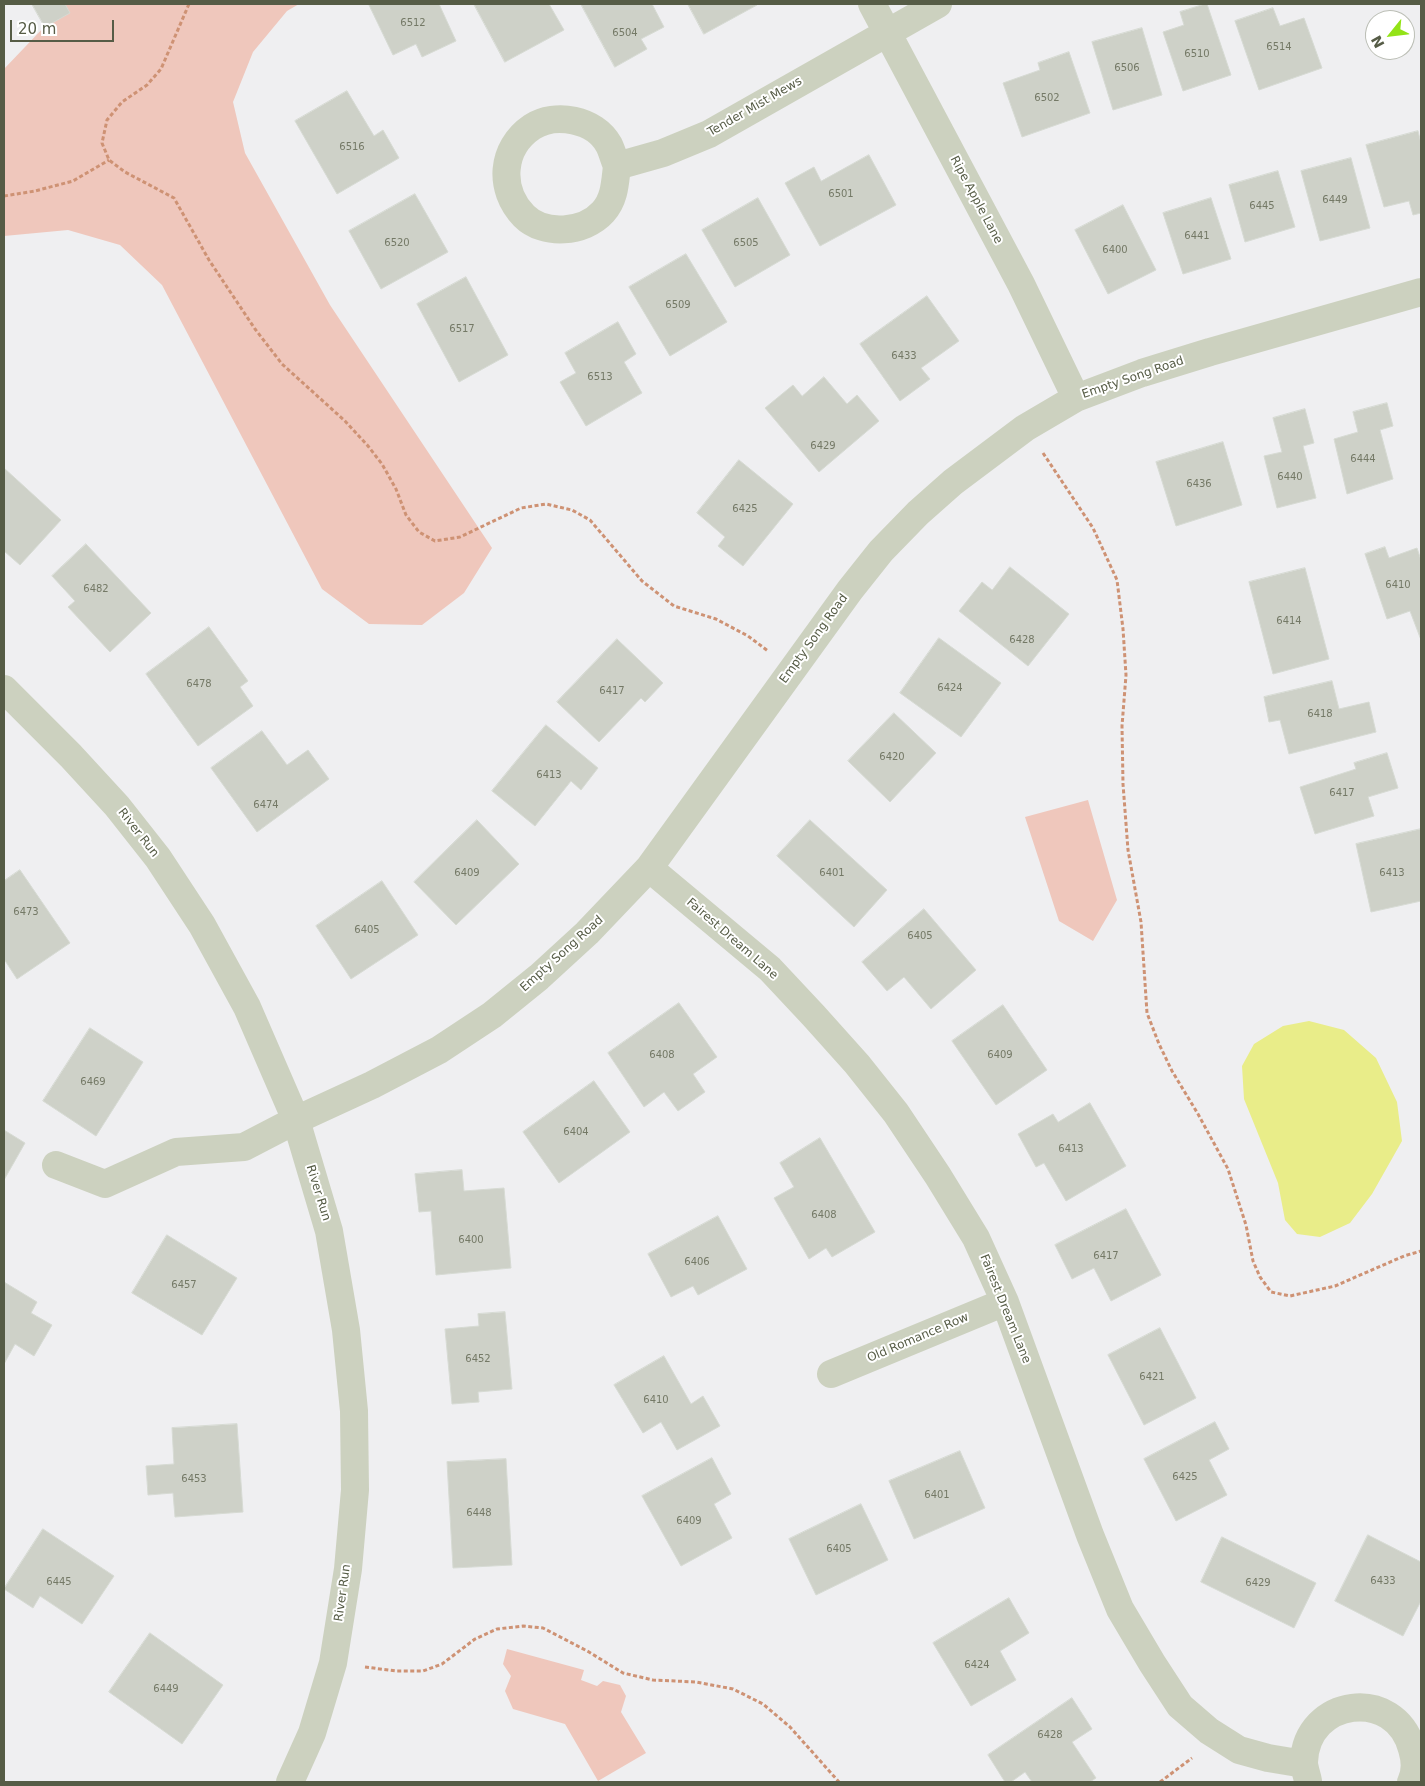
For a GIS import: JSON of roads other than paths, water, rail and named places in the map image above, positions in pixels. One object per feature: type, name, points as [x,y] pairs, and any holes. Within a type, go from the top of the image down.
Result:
[{"type":"street","name":"Ripe Apple Lane","points":[[872,4],[1021,284],[1076,398]]},
{"type":"street","name":"Tender Mist Mews","points":[[616,166],[663,153],[709,134],[938,4]]},
{"type":"street","points":[[555,119],[574,120],[595,130],[608,143],[616,166],[615,190],[603,212],[587,224],[564,230],[542,227],[525,216],[511,198],[506,181],[506,164],[512,148],[524,133],[538,124],[555,119]]},
{"type":"street","name":"Empty Song Road","points":[[56,1165],[105,1184],[176,1152],[244,1147],[439,1050],[492,1015],[539,977],[587,933],[649,868],[850,590],[887,544],[953,482],[1025,428],[1076,398],[1210,352],[1421,292]]},
{"type":"street","name":"River Run","points":[[4,688],[104,792],[158,858],[202,925],[247,1006],[296,1120],[329,1231],[346,1330],[354,1411],[355,1490],[348,1569],[332,1664],[312,1733],[290,1782]]},
{"type":"street","name":"Fairest Dream Lane","points":[[649,868],[770,969],[857,1064],[896,1113],[938,1176],[976,1238],[1005,1302],[1090,1535],[1120,1609],[1180,1706],[1208,1731],[1239,1750],[1268,1758],[1306,1773],[1307,1743],[1316,1727],[1335,1712],[1360,1706],[1379,1710],[1395,1719],[1409,1737],[1415,1759],[1411,1782]]},
{"type":"street","name":"Old Romance Row","points":[[831,1374],[1005,1302]]}]
